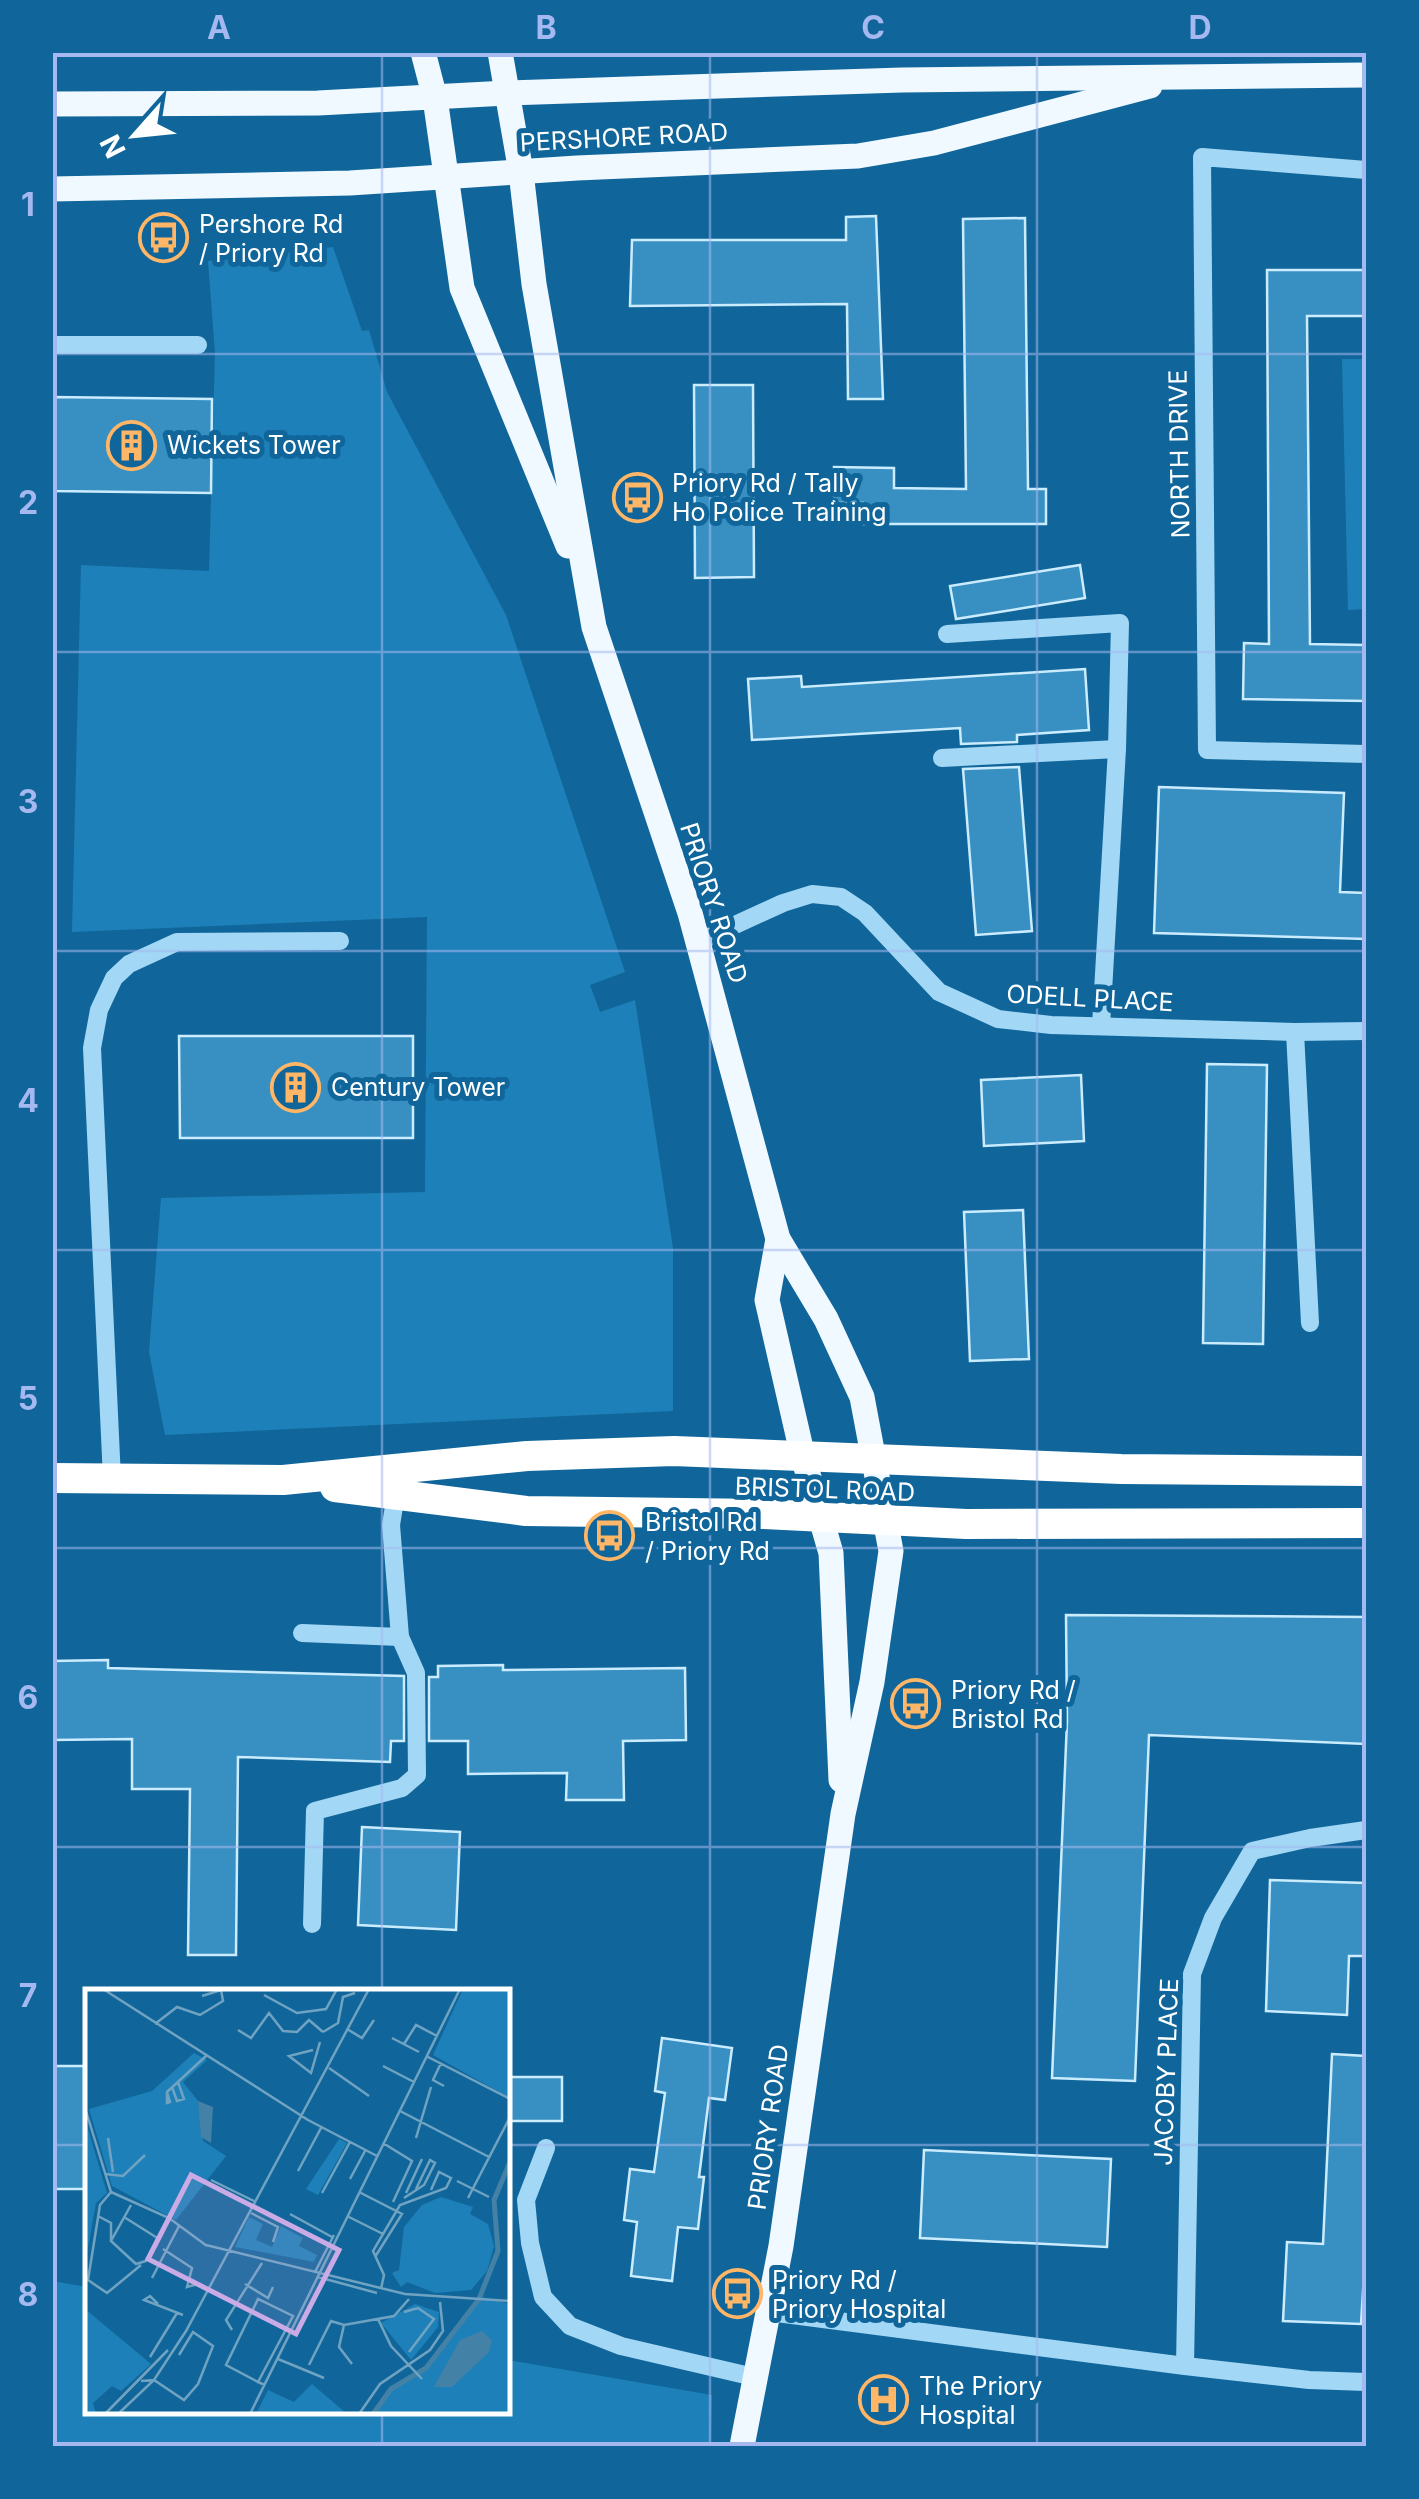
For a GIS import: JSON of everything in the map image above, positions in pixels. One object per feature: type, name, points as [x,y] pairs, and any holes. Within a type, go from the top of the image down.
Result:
[{"type":"highway","name":"BRISTOL ROAD","points":[[52,1478],[282,1480],[527,1456],[674,1451],[1121,1469],[1366,1471]]},
{"type":"highway","name":"BRISTOL ROAD","points":[[282,1480],[526,1511],[887,1522],[1366,1523]]},
{"type":"main road","name":"PRIORY ROAD","points":[[423,52],[435,98],[462,288],[585,587]]},
{"type":"main road","name":"PRIORY ROAD","points":[[500,52],[521,172],[534,284],[594,628],[698,942],[778,1239],[826,1318],[862,1397],[891,1551],[872,1682],[843,1814],[769,2312],[742,2446]]},
{"type":"main road","name":"PERSHORE ROAD","points":[[52,104],[318,103],[507,93],[1189,75],[1366,75]]},
{"type":"main road","name":"PERSHORE ROAD","points":[[52,189],[233,188],[858,156],[934,143],[1189,75]]},
{"type":"main road","name":"PRIORY ROAD","points":[[778,1239],[767,1300],[803,1458],[831,1553],[843,1814]]},
{"type":"street","name":"NORTH DRIVE","points":[[1366,170],[1202,157],[1207,750],[1366,754]]},
{"type":"street","points":[[52,345],[198,346]]},
{"type":"street","points":[[947,634],[1120,624],[1101,1026]]},
{"type":"street","points":[[942,758],[1117,749]]},
{"type":"street","name":"ODELL PLACE","points":[[698,942],[783,903],[812,894],[841,897],[865,912],[940,992],[998,1020],[1294,1032],[1366,1030]]},
{"type":"street","points":[[112,1479],[92,1048],[99,1010],[114,978],[129,964],[177,942],[340,941]]},
{"type":"street","points":[[1294,1032],[1310,1323]]},
{"type":"street","points":[[312,1924],[316,1811],[402,1788],[417,1775],[416,1672],[400,1637],[391,1525],[396,1494]]},
{"type":"street","points":[[302,1633],[400,1637]]},
{"type":"street","name":"JACOBY PLACE","points":[[1186,2366],[1192,1974],[1213,1918],[1252,1851],[1366,1830]]},
{"type":"street","points":[[546,2148],[526,2200],[530,2243],[542,2296],[570,2326],[621,2346],[754,2377]]},
{"type":"street","points":[[769,2312],[1186,2366],[1309,2380],[1366,2382]]},
{"type":"shaded area","points":[[333,247],[362,331],[369,330],[387,392],[506,615],[625,972],[590,985],[600,1012],[635,1000],[673,1248],[673,1411],[165,1435],[149,1352],[161,1198],[425,1192],[427,917],[72,932],[81,565],[209,571],[215,353],[208,261]]},
{"type":"shaded area","points":[[1342,359],[1366,359],[1366,609],[1348,610]]},
{"type":"shaded area","points":[[52,2281],[85,2287],[85,2414],[510,2414],[510,2360],[712,2395],[711,2446],[53,2446]]},
{"type":"building","points":[[876,216],[883,399],[848,399],[847,304],[630,306],[632,240],[846,240],[846,217]]},
{"type":"building","points":[[1025,218],[1028,489],[1046,489],[1046,524],[863,524],[863,503],[834,503],[834,467],[894,468],[894,488],[966,489],[963,219]]},
{"type":"building","points":[[1267,270],[1366,270],[1366,316],[1307,316],[1310,644],[1366,645],[1366,701],[1243,699],[1244,643],[1269,644]]},
{"type":"building","points":[[694,385],[753,385],[754,577],[695,578]]},
{"type":"building","name":"Wickets Tower","points":[[52,397],[212,399],[211,493],[52,491]]},
{"type":"building","points":[[1080,565],[1085,598],[956,619],[950,586]]},
{"type":"building","points":[[1085,669],[1089,730],[1017,735],[1017,742],[961,744],[960,728],[752,740],[748,679],[801,676],[802,687]]},
{"type":"building","points":[[1019,767],[1032,931],[976,935],[963,769]]},
{"type":"building","points":[[1159,787],[1344,793],[1340,892],[1366,893],[1366,939],[1154,933]]},
{"type":"building","name":"Century Tower","points":[[179,1036],[413,1036],[413,1138],[180,1138]]},
{"type":"building","points":[[1207,1064],[1267,1065],[1263,1344],[1203,1343]]},
{"type":"building","points":[[1081,1075],[1084,1141],[984,1146],[981,1080]]},
{"type":"building","points":[[1023,1210],[1029,1359],[970,1361],[964,1212]]},
{"type":"building","points":[[1066,1615],[1366,1617],[1366,1744],[1149,1735],[1135,2081],[1052,2078],[1067,1721]]},
{"type":"building","points":[[108,1660],[108,1668],[404,1676],[404,1741],[391,1741],[390,1762],[238,1757],[236,1955],[188,1955],[190,1789],[132,1789],[132,1739],[52,1740],[52,1661]]},
{"type":"building","points":[[503,1665],[503,1670],[685,1668],[686,1740],[623,1741],[624,1800],[566,1800],[567,1773],[468,1774],[468,1741],[429,1741],[429,1677],[438,1677],[438,1666]]},
{"type":"building","points":[[362,1827],[460,1832],[456,1930],[358,1925]]},
{"type":"building","points":[[1270,1880],[1366,1883],[1366,1956],[1349,1956],[1347,2015],[1266,2011]]},
{"type":"building","points":[[662,2038],[732,2048],[725,2100],[709,2098],[699,2177],[704,2177],[698,2229],[678,2227],[672,2281],[631,2276],[637,2222],[624,2220],[630,2169],[654,2172],[665,2093],[655,2091]]},
{"type":"building","points":[[1332,2054],[1366,2056],[1366,2242],[1361,2324],[1283,2321],[1287,2242],[1323,2244]]},
{"type":"building","points":[[52,2066],[85,2066],[85,2189],[52,2189]]},
{"type":"building","points":[[510,2077],[562,2077],[562,2121],[510,2121]]},
{"type":"building","points":[[924,2150],[1111,2159],[1107,2247],[920,2238]]},
{"type":"place","name":"Pershore Rd / Priory Rd","points":[[164,238]]},
{"type":"place","name":"Wickets Tower","points":[[132,445]]},
{"type":"place","name":"Priory Rd / Tally Ho Police Training","points":[[637,497]]},
{"type":"place","name":"Century Tower","points":[[296,1087]]},
{"type":"place","name":"Bristol Rd / Priory Rd","points":[[610,1536]]},
{"type":"place","name":"Priory Rd / Bristol Rd","points":[[916,1704]]},
{"type":"place","name":"Priory Rd / Priory Hospital","points":[[737,2294]]},
{"type":"place","name":"The Priory Hospital","points":[[884,2400]]}]
